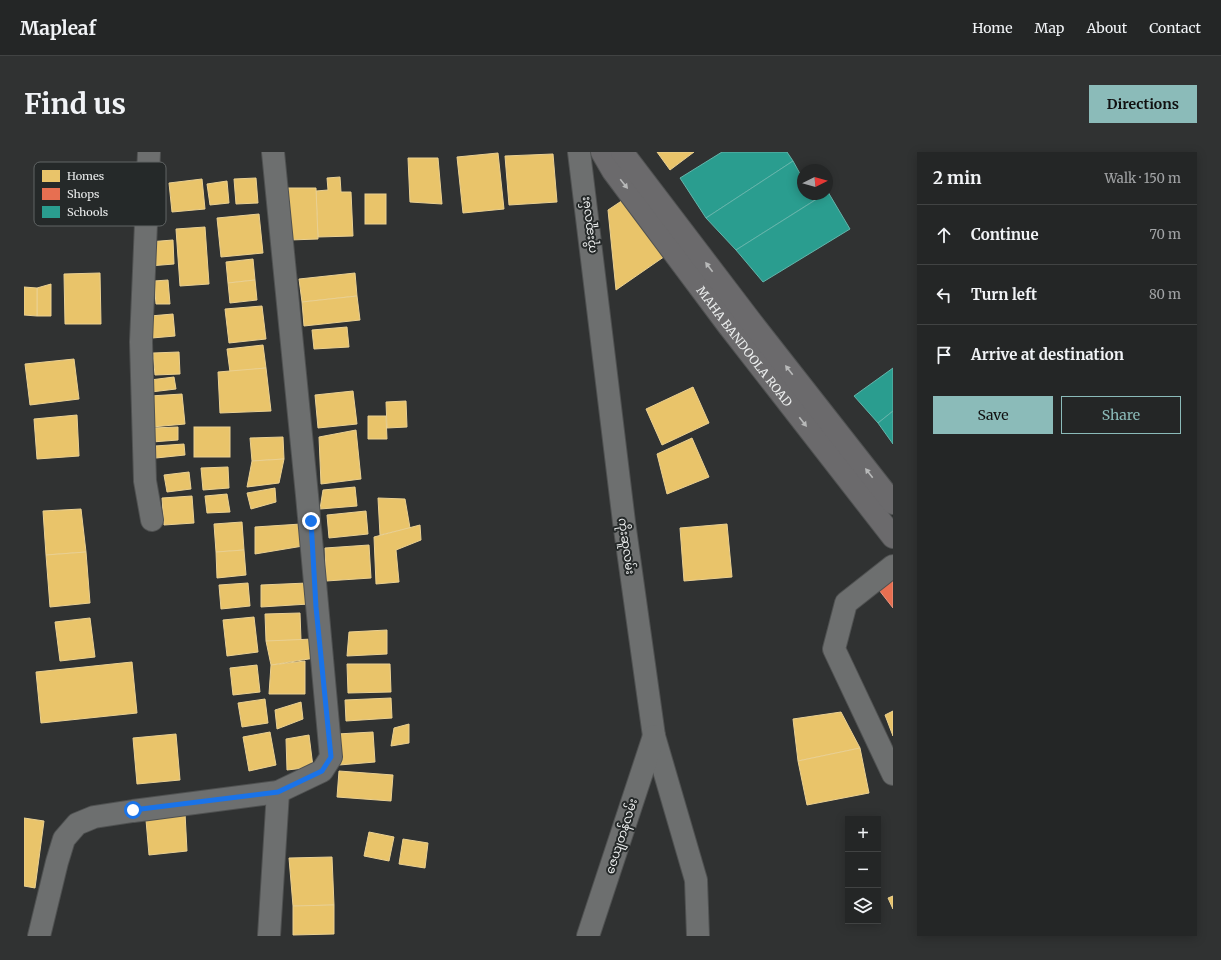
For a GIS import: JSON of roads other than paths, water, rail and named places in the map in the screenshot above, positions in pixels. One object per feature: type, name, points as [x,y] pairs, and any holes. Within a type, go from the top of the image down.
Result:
[{"type":"main road","name":"MAHA BANDOOLA ROAD","points":[[602,152],[614,171],[728,326],[893,537]]},
{"type":"main road","name":"MAHA BANDOOLA ROAD","points":[[622,152],[752,323],[893,503]]},
{"type":"street","points":[[149,152],[149,162]]},
{"type":"street","points":[[39,936],[64,839],[77,824],[94,818],[133,810],[278,792],[322,771],[331,757],[316,607],[311,521],[273,152]]},
{"type":"street","name":"ကိုးဆူလမ်း","points":[[579,152],[624,522],[654,736],[696,880],[698,936]]},
{"type":"street","points":[[146,226],[141,342],[145,481],[152,520]]},
{"type":"street","points":[[893,566],[846,603],[834,649],[893,774]]},
{"type":"street","name":"ဇေယျတန်လမ်း","points":[[588,936],[654,736]]},
{"type":"street","points":[[269,936],[278,792]]}]
